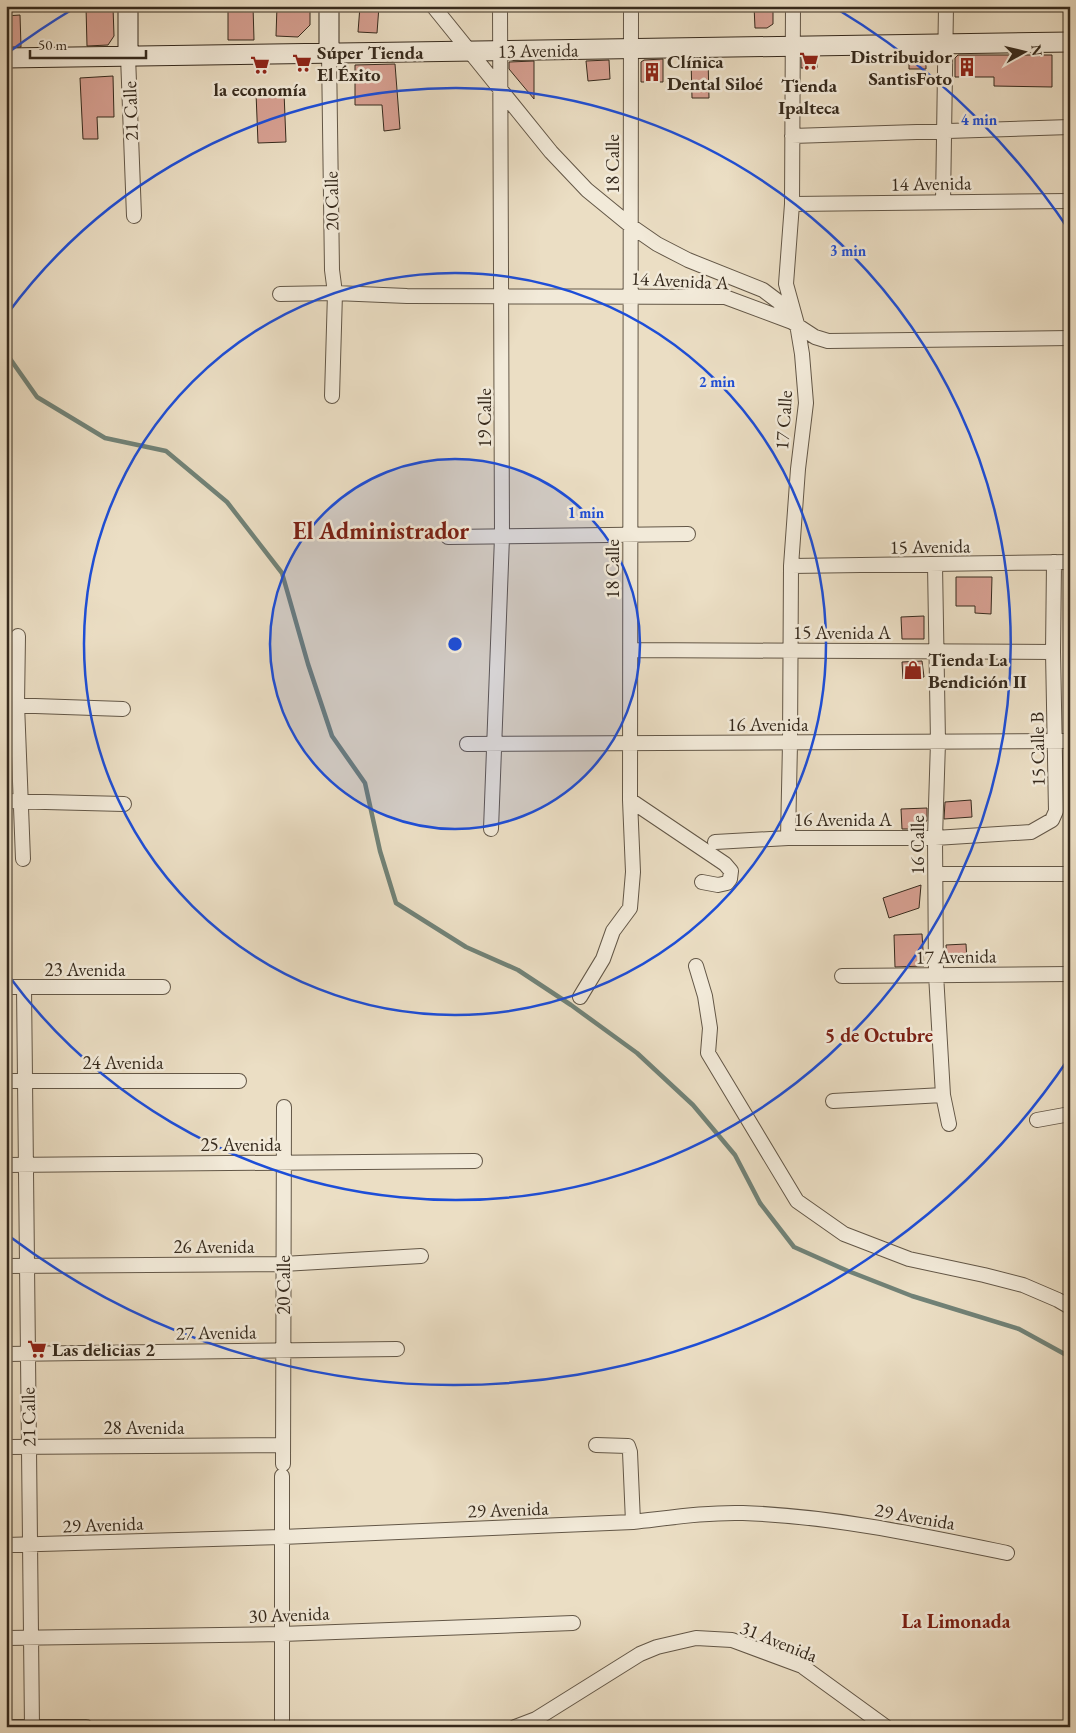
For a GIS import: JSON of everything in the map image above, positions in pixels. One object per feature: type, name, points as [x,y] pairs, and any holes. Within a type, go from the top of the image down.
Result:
[{"type":"street","name":"21 Calle","points":[[128,6],[134,216]]},
{"type":"street","name":"20 Calle","points":[[329,6],[332,270],[335,293],[332,396]]},
{"type":"street","points":[[433,6],[551,152],[587,190],[631,226],[657,244],[688,260],[763,290],[779,302],[794,323]]},
{"type":"street","name":"19 Calle","points":[[491,829],[502,537],[500,6]]},
{"type":"street","name":"18 Calle","points":[[580,997],[603,959],[613,931],[630,908],[633,872],[630,800],[630,6]]},
{"type":"street","name":"17 Calle","points":[[788,838],[791,566],[798,469],[806,403],[802,354],[786,284],[792,204],[793,6]]},
{"type":"street","points":[[943,202],[946,6]]},
{"type":"street","name":"13 Avenida","points":[[6,58],[1070,42]]},
{"type":"street","points":[[792,136],[1070,127]]},
{"type":"street","name":"14 Avenida","points":[[792,204],[1070,201]]},
{"type":"street","name":"14 Avenida A","points":[[280,294],[725,296],[794,323],[815,337],[828,340],[1070,338]]},
{"type":"street","points":[[448,537],[688,534]]},
{"type":"street","name":"15 Calle B","points":[[1031,832],[1052,820],[1056,811],[1063,741],[1053,652],[1054,562]]},
{"type":"street","name":"15 Avenida","points":[[791,566],[1070,562]]},
{"type":"street","name":"16 Calle","points":[[935,565],[938,742],[935,838],[936,974],[942,1095],[949,1124]]},
{"type":"street","points":[[18,636],[12,704],[13,801],[23,859]]},
{"type":"street","name":"15 Avenida A","points":[[631,650],[1053,652]]},
{"type":"street","points":[[12,704],[123,709]]},
{"type":"street","name":"16 Avenida","points":[[467,744],[1063,741]]},
{"type":"street","points":[[630,800],[725,864],[731,871],[730,879],[727,883],[718,885],[702,882]]},
{"type":"street","points":[[13,801],[124,804]]},
{"type":"street","name":"16 Avenida A","points":[[715,842],[788,838],[935,838],[1031,832]]},
{"type":"street","points":[[936,874],[1070,874]]},
{"type":"street","points":[[696,966],[705,996],[710,1028],[708,1053],[796,1201],[844,1234],[909,1259],[984,1274],[1022,1285],[1070,1307]]},
{"type":"street","name":"17 Avenida","points":[[842,976],[1070,974]]},
{"type":"street","name":"23 Avenida","points":[[6,987],[163,987]]},
{"type":"street","name":"21 Calle","points":[[24,987],[32,1727]]},
{"type":"street","name":"24 Avenida","points":[[6,1081],[239,1081]]},
{"type":"street","points":[[833,1101],[942,1095]]},
{"type":"street","name":"20 Calle","points":[[282,1727],[284,1107]]},
{"type":"street","points":[[1037,1120],[1070,1114]]},
{"type":"street","name":"25 Avenida","points":[[6,1165],[476,1161]]},
{"type":"street","name":"26 Avenida","points":[[6,1266],[283,1264],[421,1256]]},
{"type":"street","name":"27 Avenida","points":[[6,1354],[397,1349]]},
{"type":"street","name":"28 Avenida","points":[[6,1447],[282,1445]]},
{"type":"street","points":[[596,1445],[628,1446],[630,1452],[633,1522]]},
{"type":"street","name":"29 Avenida","points":[[6,1545],[282,1537],[633,1522],[690,1515],[741,1513],[796,1516],[904,1532],[1007,1553]]},
{"type":"street","name":"30 Avenida","points":[[6,1638],[282,1634],[573,1623]]},
{"type":"street","name":"31 Avenida","points":[[515,1727],[536,1719],[640,1654],[657,1647],[696,1638],[732,1640],[802,1666],[886,1727]]},
{"type":"street","points":[[6,1727],[86,1727]]},
{"type":"building","points":[[228,6],[253,6],[254,40],[228,40]]},
{"type":"building","name":"Súper Tienda El Éxito","points":[[277,6],[310,6],[310,25],[298,37],[276,36]]},
{"type":"building","points":[[360,6],[379,6],[377,33],[358,32]]},
{"type":"building","points":[[754,6],[773,6],[773,24],[767,28],[755,28]]},
{"type":"building","points":[[86,7],[113,7],[114,36],[108,45],[87,46]]},
{"type":"building","points":[[20,15],[21,47],[6,47],[6,16]]},
{"type":"building","points":[[926,55],[926,69],[909,69],[909,62],[889,62],[890,56]]},
{"type":"building","points":[[958,55],[1052,55],[1052,87],[994,86],[994,77],[955,77],[955,58]]},
{"type":"building","name":"Tienda Ipalteca","points":[[801,57],[817,57],[817,68],[801,68]]},
{"type":"building","name":"Clínica Dental Siloé","points":[[663,59],[663,82],[641,82],[641,62],[644,60]]},
{"type":"building","points":[[691,59],[708,59],[709,98],[692,98]]},
{"type":"building","points":[[609,60],[610,79],[588,81],[586,61]]},
{"type":"building","points":[[534,61],[534,99],[509,69],[509,62]]},
{"type":"building","points":[[395,64],[400,129],[384,131],[382,105],[355,105],[355,65]]},
{"type":"building","points":[[113,76],[114,117],[97,117],[98,139],[83,139],[80,78]]},
{"type":"building","points":[[284,92],[286,142],[258,143],[256,93]]},
{"type":"building","points":[[956,577],[992,577],[991,614],[975,613],[975,606],[956,606]]},
{"type":"building","points":[[924,616],[924,639],[902,639],[901,617]]},
{"type":"building","name":"Tienda La Bendición II","points":[[922,661],[924,677],[903,679],[902,662]]},
{"type":"building","points":[[971,800],[972,817],[944,819],[945,802]]},
{"type":"building","points":[[927,808],[925,829],[902,829],[901,809]]},
{"type":"building","points":[[921,885],[919,908],[889,918],[883,898]]},
{"type":"building","points":[[922,934],[924,966],[895,967],[894,935]]},
{"type":"building","points":[[966,944],[967,961],[947,962],[946,945]]},
{"type":"waterway","points":[[6,353],[37,397],[105,438],[166,451],[227,502],[282,573],[308,664],[332,736],[365,783],[380,851],[396,903],[466,947],[518,970],[571,1005],[637,1053],[693,1105],[735,1155],[760,1203],[794,1247],[912,1296],[1019,1329],[1070,1357]]},
{"type":"place","name":"Tienda Ipalteca","points":[[809,61]]},
{"type":"place","name":"Súper Tienda El Éxito","points":[[302,63]]},
{"type":"place","name":"la economía","points":[[260,65]]},
{"type":"place","name":"Distribuidor SantisFoto","points":[[967,67]]},
{"type":"place","name":"Clínica Dental Siloé","points":[[652,72]]},
{"type":"place","name":"Tienda La Bendición II","points":[[913,670]]},
{"type":"place","name":"Las delicias 2","points":[[37,1349]]},
{"type":"district","name":"El Administrador","points":[[381,531]]},
{"type":"district","name":"5 de Octubre","points":[[879,1035]]},
{"type":"district","name":"La Limonada","points":[[956,1621]]}]
